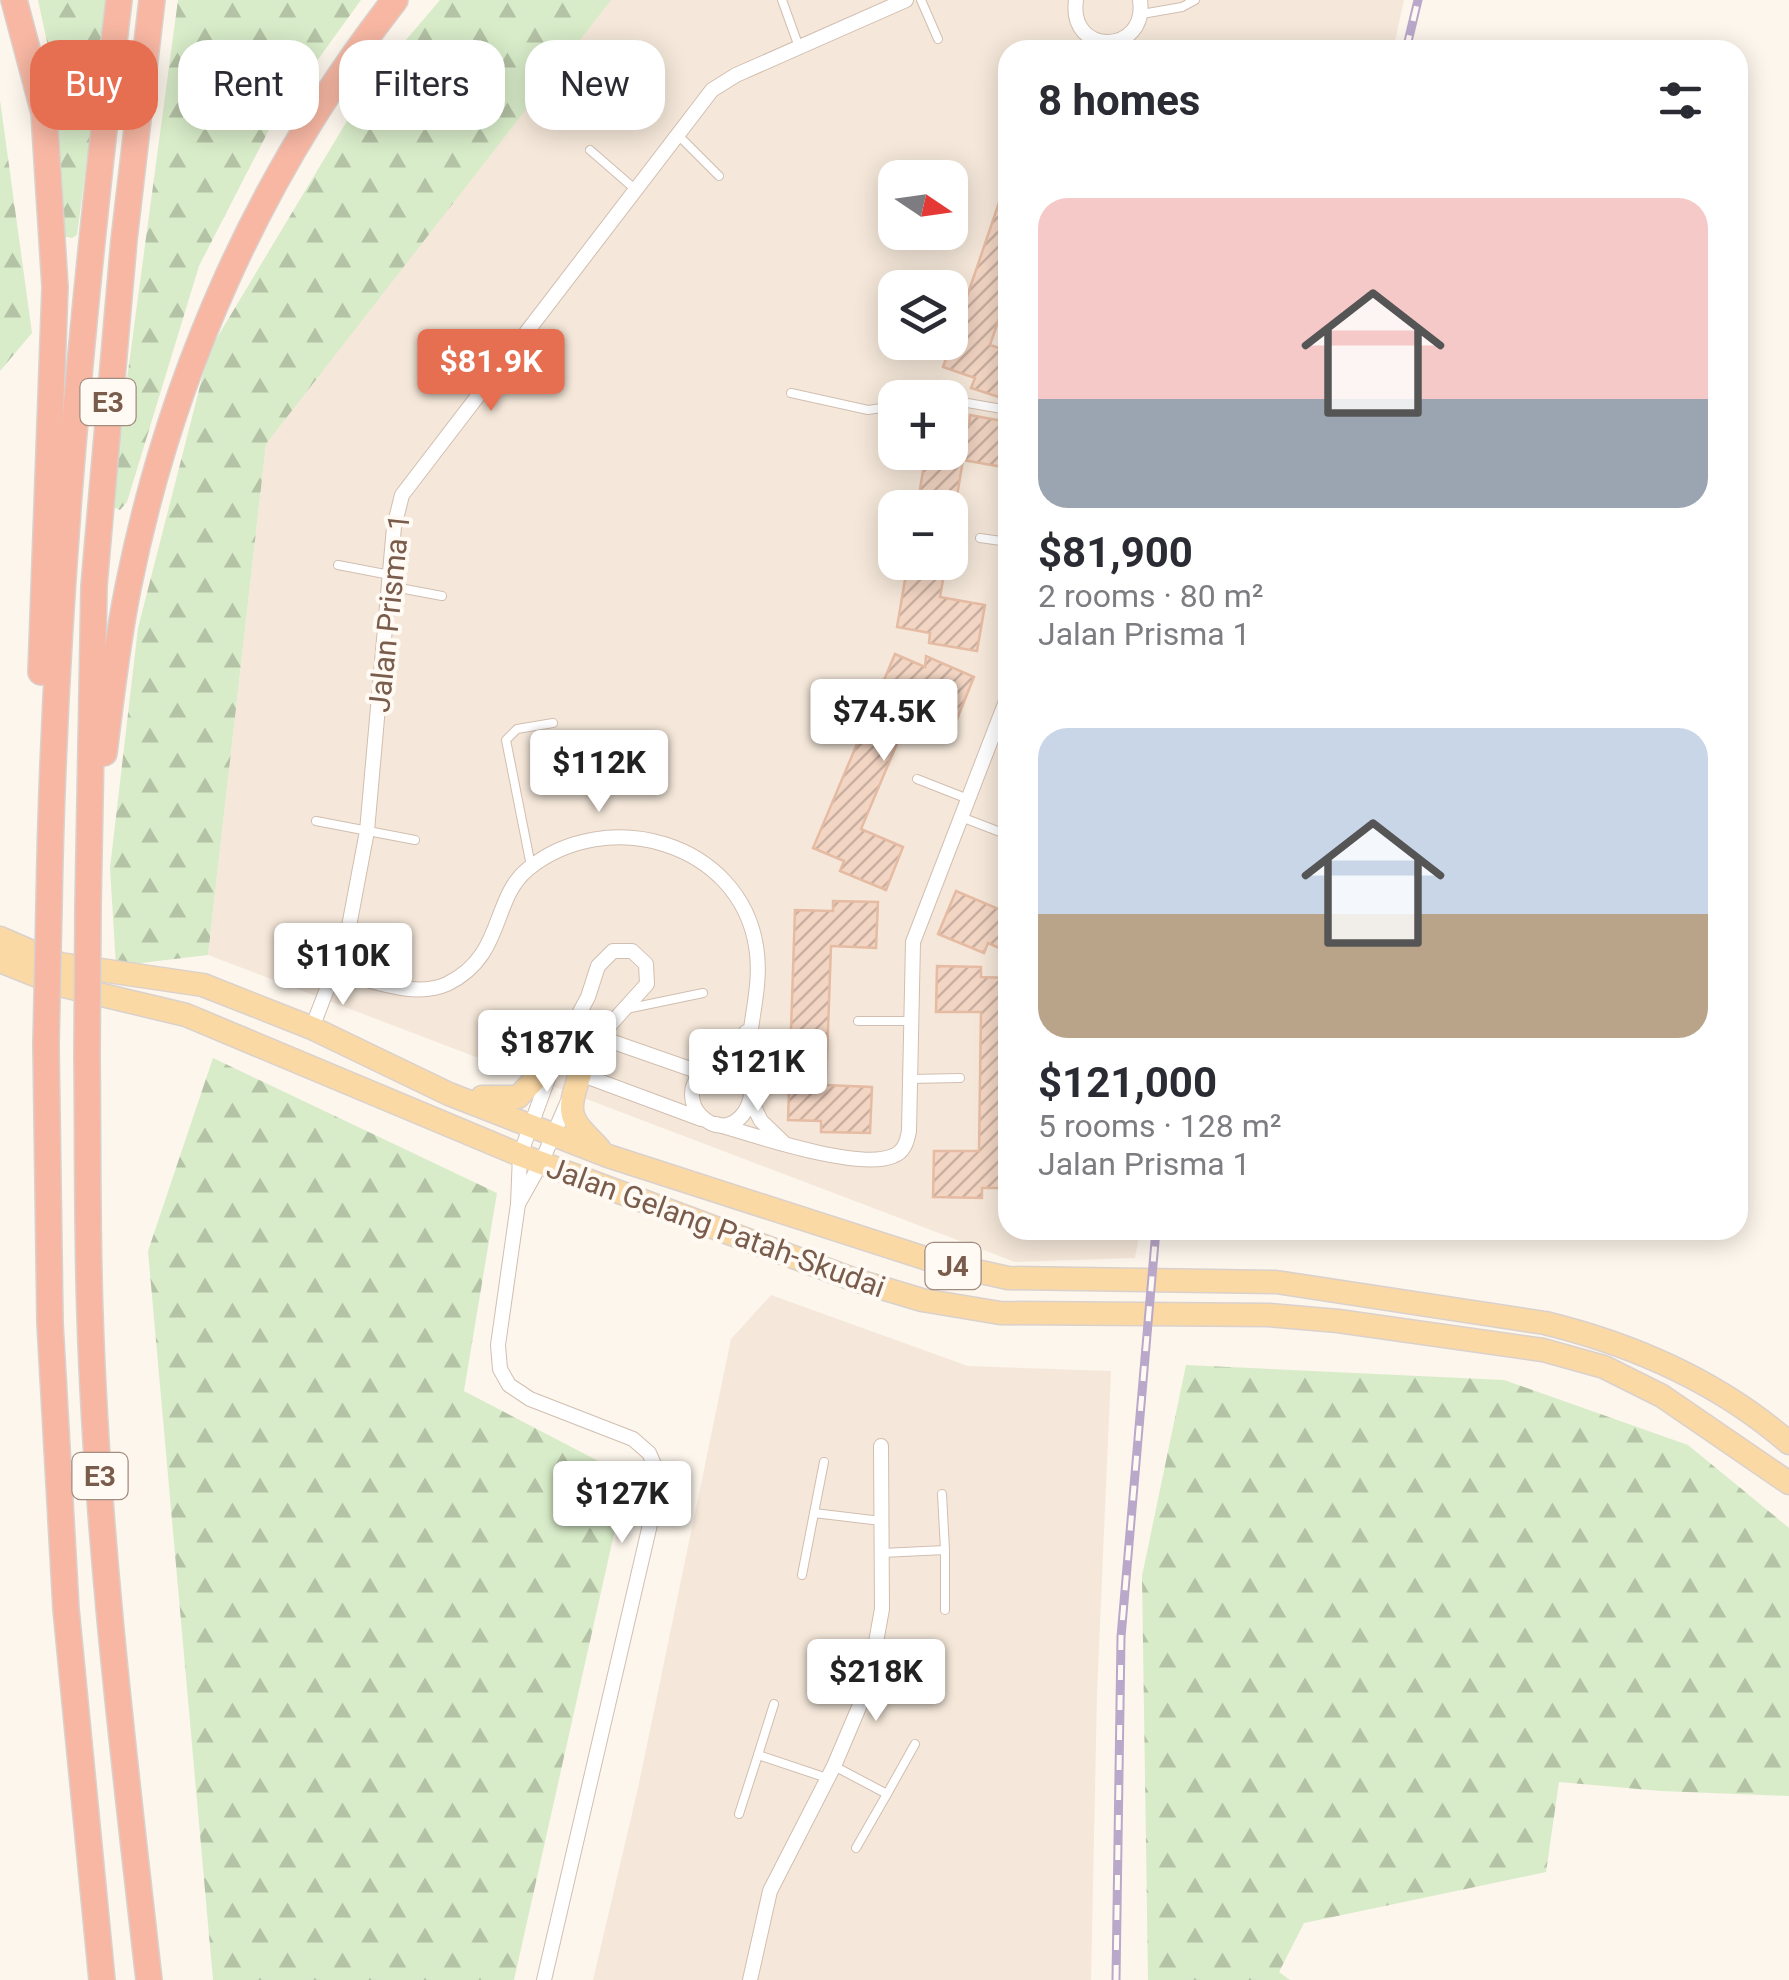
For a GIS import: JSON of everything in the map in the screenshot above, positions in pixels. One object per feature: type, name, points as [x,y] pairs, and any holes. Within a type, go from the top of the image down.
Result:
[{"type":"highway","points":[[14,0],[44,113],[55,287],[42,594],[40,764],[50,801]]},
{"type":"highway","name":"E3","points":[[102,1980],[66,1608],[50,1323],[46,1045],[50,801],[73,434],[119,0]]},
{"type":"highway","name":"E3","points":[[149,1980],[119,1716],[100,1487],[90,1316],[87,1058],[94,586],[124,240],[152,0]]},
{"type":"highway","points":[[90,806],[101,770],[127,590],[165,436],[196,347],[263,201],[313,116],[395,0]]},
{"type":"main road","name":"Jalan Gelang Patah-Skudai","points":[[0,938],[60,964],[203,985],[312,1028],[448,1094],[608,1156],[940,1263],[1008,1278],[1276,1282],[1545,1323],[1588,1334],[1669,1365],[1723,1393],[1789,1443]]},
{"type":"main road","name":"Jalan Gelang Patah-Skudai","points":[[0,961],[60,985],[186,1014],[530,1159],[855,1280],[922,1300],[1000,1313],[1269,1315],[1321,1319],[1543,1350],[1604,1367],[1662,1396],[1789,1483]]},
{"type":"main road","points":[[448,1094],[518,1097],[556,1057]]},
{"type":"main road","points":[[580,1074],[570,1115],[608,1156]]},
{"type":"street","name":"Jalan Prisma 1","points":[[312,1028],[347,937],[367,830],[394,527],[402,495],[712,90],[736,74],[906,0]]},
{"type":"street","points":[[1076,0],[1077,22],[1089,37],[1098,40]]},
{"type":"street","points":[[1128,40],[1141,7]]},
{"type":"street","points":[[580,1074],[787,1146],[864,1159],[890,1158],[907,1142],[913,942],[998,722]]},
{"type":"street","points":[[335,971],[414,990],[444,986],[484,954],[516,880],[530,866],[601,837],[650,838],[682,848],[713,869],[732,890],[747,916],[756,945],[758,980],[748,1026],[751,1101],[761,1121],[787,1146]]},
{"type":"street","points":[[518,1204],[530,1159],[554,1133],[599,1037],[644,990],[649,973],[640,956],[623,949],[603,958],[556,1057],[532,1124],[530,1159],[518,1204],[498,1345],[500,1368],[508,1385],[530,1399],[633,1439],[650,1454],[658,1490],[544,1980]]},
{"type":"street","points":[[574,1025],[702,1073]]},
{"type":"street","points":[[748,1026],[737,1048],[696,1080],[692,1098],[700,1115],[711,1122],[734,1122],[748,1110],[751,1101]]},
{"type":"street","points":[[718,1065],[736,1068],[749,1082]]},
{"type":"street","points":[[750,1980],[770,1891],[868,1686],[882,1610],[881,1446]]},
{"type":"lane","points":[[782,0],[799,47]]},
{"type":"lane","points":[[920,0],[938,39]]},
{"type":"lane","points":[[1141,7],[1182,7],[1194,0]]},
{"type":"lane","points":[[678,134],[719,176]]},
{"type":"lane","points":[[590,150],[636,190]]},
{"type":"lane","points":[[522,338],[558,368]]},
{"type":"lane","points":[[446,351],[488,382]]},
{"type":"lane","points":[[790,394],[868,410],[878,409]]},
{"type":"lane","points":[[968,403],[998,408]]},
{"type":"lane","points":[[980,538],[998,541]]},
{"type":"lane","points":[[338,565],[442,596]]},
{"type":"lane","points":[[530,866],[506,740],[517,729],[553,722]]},
{"type":"lane","points":[[917,779],[968,799]]},
{"type":"lane","points":[[961,817],[998,830]]},
{"type":"lane","points":[[316,821],[415,840]]},
{"type":"lane","points":[[626,1009],[703,994]]},
{"type":"lane","points":[[858,1021],[912,1021]]},
{"type":"lane","points":[[910,1079],[960,1078]]},
{"type":"lane","points":[[802,1576],[824,1462]]},
{"type":"lane","points":[[942,1494],[945,1610]]},
{"type":"lane","points":[[814,1512],[881,1521]]},
{"type":"lane","points":[[882,1552],[945,1550]]},
{"type":"lane","points":[[739,1814],[774,1704]]},
{"type":"lane","points":[[856,1848],[916,1744]]},
{"type":"lane","points":[[758,1754],[830,1772],[887,1794]]},
{"type":"shaded area","points":[[606,0],[1404,0],[1395,40],[998,40],[998,1240],[1138,1240],[1135,1258],[1015,1262],[208,955],[266,444],[525,106],[525,130],[665,130],[665,40],[575,40]]},
{"type":"shaded area","points":[[771,1295],[968,1366],[1111,1371],[1097,1694],[1091,1980],[593,1980],[638,1788],[731,1339]]},
{"type":"green space","points":[[38,0],[108,0],[103,40],[47,40]]},
{"type":"green space","points":[[178,0],[361,0],[319,58],[319,40],[178,40],[178,130],[269,130],[199,266],[127,502],[120,510],[111,506]]},
{"type":"green space","points":[[440,0],[611,0],[580,40],[525,40],[525,111],[266,444],[208,955],[116,966],[110,868],[138,628],[209,351],[342,130],[505,130],[505,40],[406,40]]},
{"type":"green space","points":[[0,100],[32,333],[0,371]]},
{"type":"green space","points":[[59,130],[91,130],[77,235],[62,236]]},
{"type":"green space","points":[[213,1058],[497,1193],[464,1391],[627,1476],[514,1980],[213,1980],[148,1251]]},
{"type":"green space","points":[[1186,1365],[1504,1380],[1688,1445],[1789,1528],[1789,1796],[1559,1782],[1546,1872],[1304,1923],[1279,1972],[1290,1980],[1148,1980],[1142,1576]]},
{"type":"building","points":[[998,206],[998,322],[990,345],[998,348],[998,397],[971,388],[975,378],[943,367],[945,360],[968,360],[968,294]]},
{"type":"building","points":[[970,415],[998,420],[998,466],[968,461]]},
{"type":"building","points":[[923,470],[961,470],[958,490],[920,490]]},
{"type":"building","points":[[905,580],[943,580],[940,597],[985,605],[977,651],[929,643],[930,633],[897,627]]},
{"type":"building","points":[[895,654],[925,667],[926,656],[974,677],[957,719],[915,701],[861,829],[903,847],[886,890],[840,871],[844,861],[813,848]]},
{"type":"building","points":[[956,891],[998,909],[998,948],[988,943],[984,953],[938,934]]},
{"type":"building","points":[[833,901],[878,902],[876,948],[831,946],[826,1085],[872,1087],[870,1133],[821,1132],[821,1121],[788,1120],[795,910],[833,911]]},
{"type":"building","points":[[937,966],[981,967],[981,977],[998,978],[998,1188],[982,1188],[982,1198],[933,1197],[934,1151],[979,1151],[981,1012],[936,1012]]},
{"type":"railway","points":[[1408,40],[1418,0]]},
{"type":"railway","points":[[1116,1980],[1121,1637],[1155,1240]]}]
